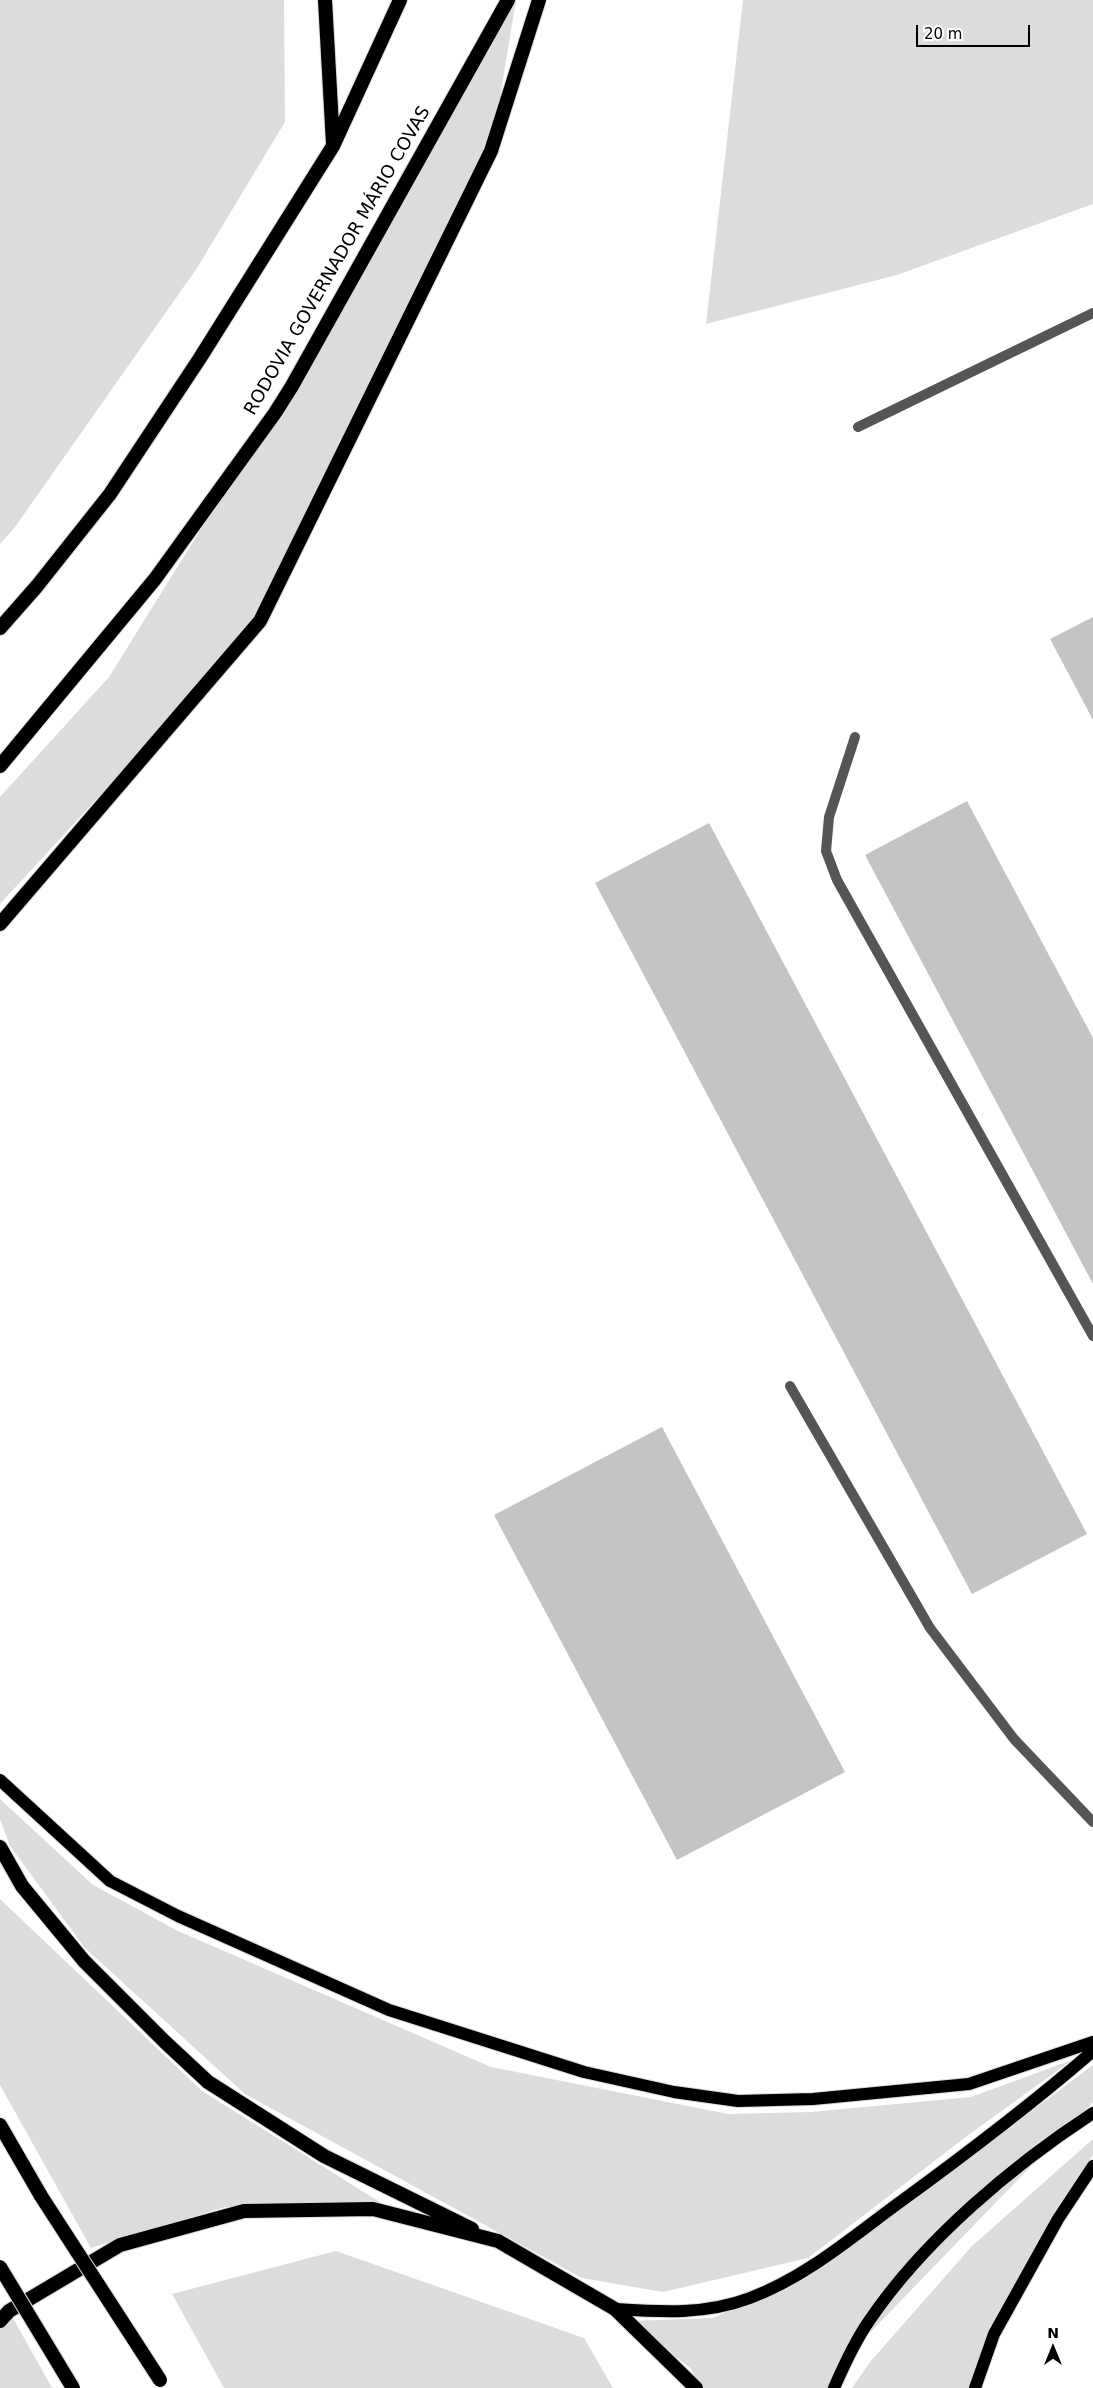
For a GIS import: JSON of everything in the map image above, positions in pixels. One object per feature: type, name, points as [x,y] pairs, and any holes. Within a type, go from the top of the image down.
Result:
[{"type":"highway","points":[[325,0],[333,146]]},
{"type":"highway","points":[[0,628],[37,586],[110,494],[200,358],[333,146],[400,0]]},
{"type":"highway","name":"RODOVIA GOVERNADOR MÁRIO COVAS","points":[[0,766],[155,579],[275,413],[292,386],[508,0]]},
{"type":"highway","points":[[0,924],[260,621],[491,151],[538,0]]},
{"type":"highway","points":[[0,1847],[22,1886],[84,1961],[208,2082],[324,2156],[498,2241],[615,2309],[696,2388]]},
{"type":"highway","points":[[0,2126],[41,2196],[163,2384]]},
{"type":"highway","points":[[0,2321],[9,2311],[120,2245],[244,2210],[373,2209],[498,2241]]},
{"type":"highway","points":[[0,2267],[73,2388]]},
{"type":"main road","points":[[0,1780],[110,1881],[161,1907],[389,2010],[584,2072],[674,2092],[738,2101],[813,2099],[969,2084],[1093,2042]]},
{"type":"main road","points":[[615,2309],[668,2312],[713,2309],[749,2298],[794,2278],[935,2176],[1093,2051]]},
{"type":"main road","points":[[834,2388],[868,2322],[894,2287],[924,2254],[964,2214],[1015,2170],[1055,2138],[1093,2113]]},
{"type":"main road","points":[[975,2388],[994,2334],[1058,2219],[1093,2166]]},
{"type":"lane","points":[[858,427],[1093,313]]},
{"type":"lane","points":[[855,737],[829,817],[826,851],[836,880],[1093,1336]]},
{"type":"lane","points":[[790,1386],[930,1628],[1014,1739],[1093,1822]]},
{"type":"shaded area","points":[[0,0],[284,0],[285,122],[197,268],[15,527],[0,544]]},
{"type":"shaded area","points":[[508,0],[516,0],[491,151],[260,621],[0,904],[0,797],[109,677],[275,410]]},
{"type":"shaded area","points":[[743,0],[1093,0],[1093,204],[897,275],[706,324]]},
{"type":"shaded area","points":[[0,1799],[93,1885],[178,1931],[491,2067],[728,2114],[811,2112],[971,2097],[1072,2060],[967,2136],[808,2258],[663,2292],[582,2278],[245,2094],[85,1948],[10,1846],[0,1819]]},
{"type":"shaded area","points":[[0,1899],[202,2091],[383,2204],[225,2207],[91,2248],[0,2085]]},
{"type":"shaded area","points":[[1093,2065],[1093,2102],[859,2344],[837,2388],[702,2388],[690,2368],[630,2321],[713,2318],[797,2280],[968,2159]]},
{"type":"shaded area","points":[[1093,2139],[1093,2155],[1051,2217],[991,2332],[977,2388],[852,2388],[870,2362],[972,2246]]},
{"type":"shaded area","points":[[336,2251],[584,2338],[613,2388],[224,2388],[172,2294]]},
{"type":"shaded area","points":[[9,2311],[52,2388],[0,2388],[0,2321]]},
{"type":"building","points":[[1093,617],[1093,720],[1050,639]]},
{"type":"building","points":[[967,801],[1093,1038],[1093,1284],[865,855]]},
{"type":"building","points":[[709,823],[1087,1534],[972,1594],[595,883]]},
{"type":"building","points":[[662,1427],[845,1772],[677,1860],[494,1515]]}]
